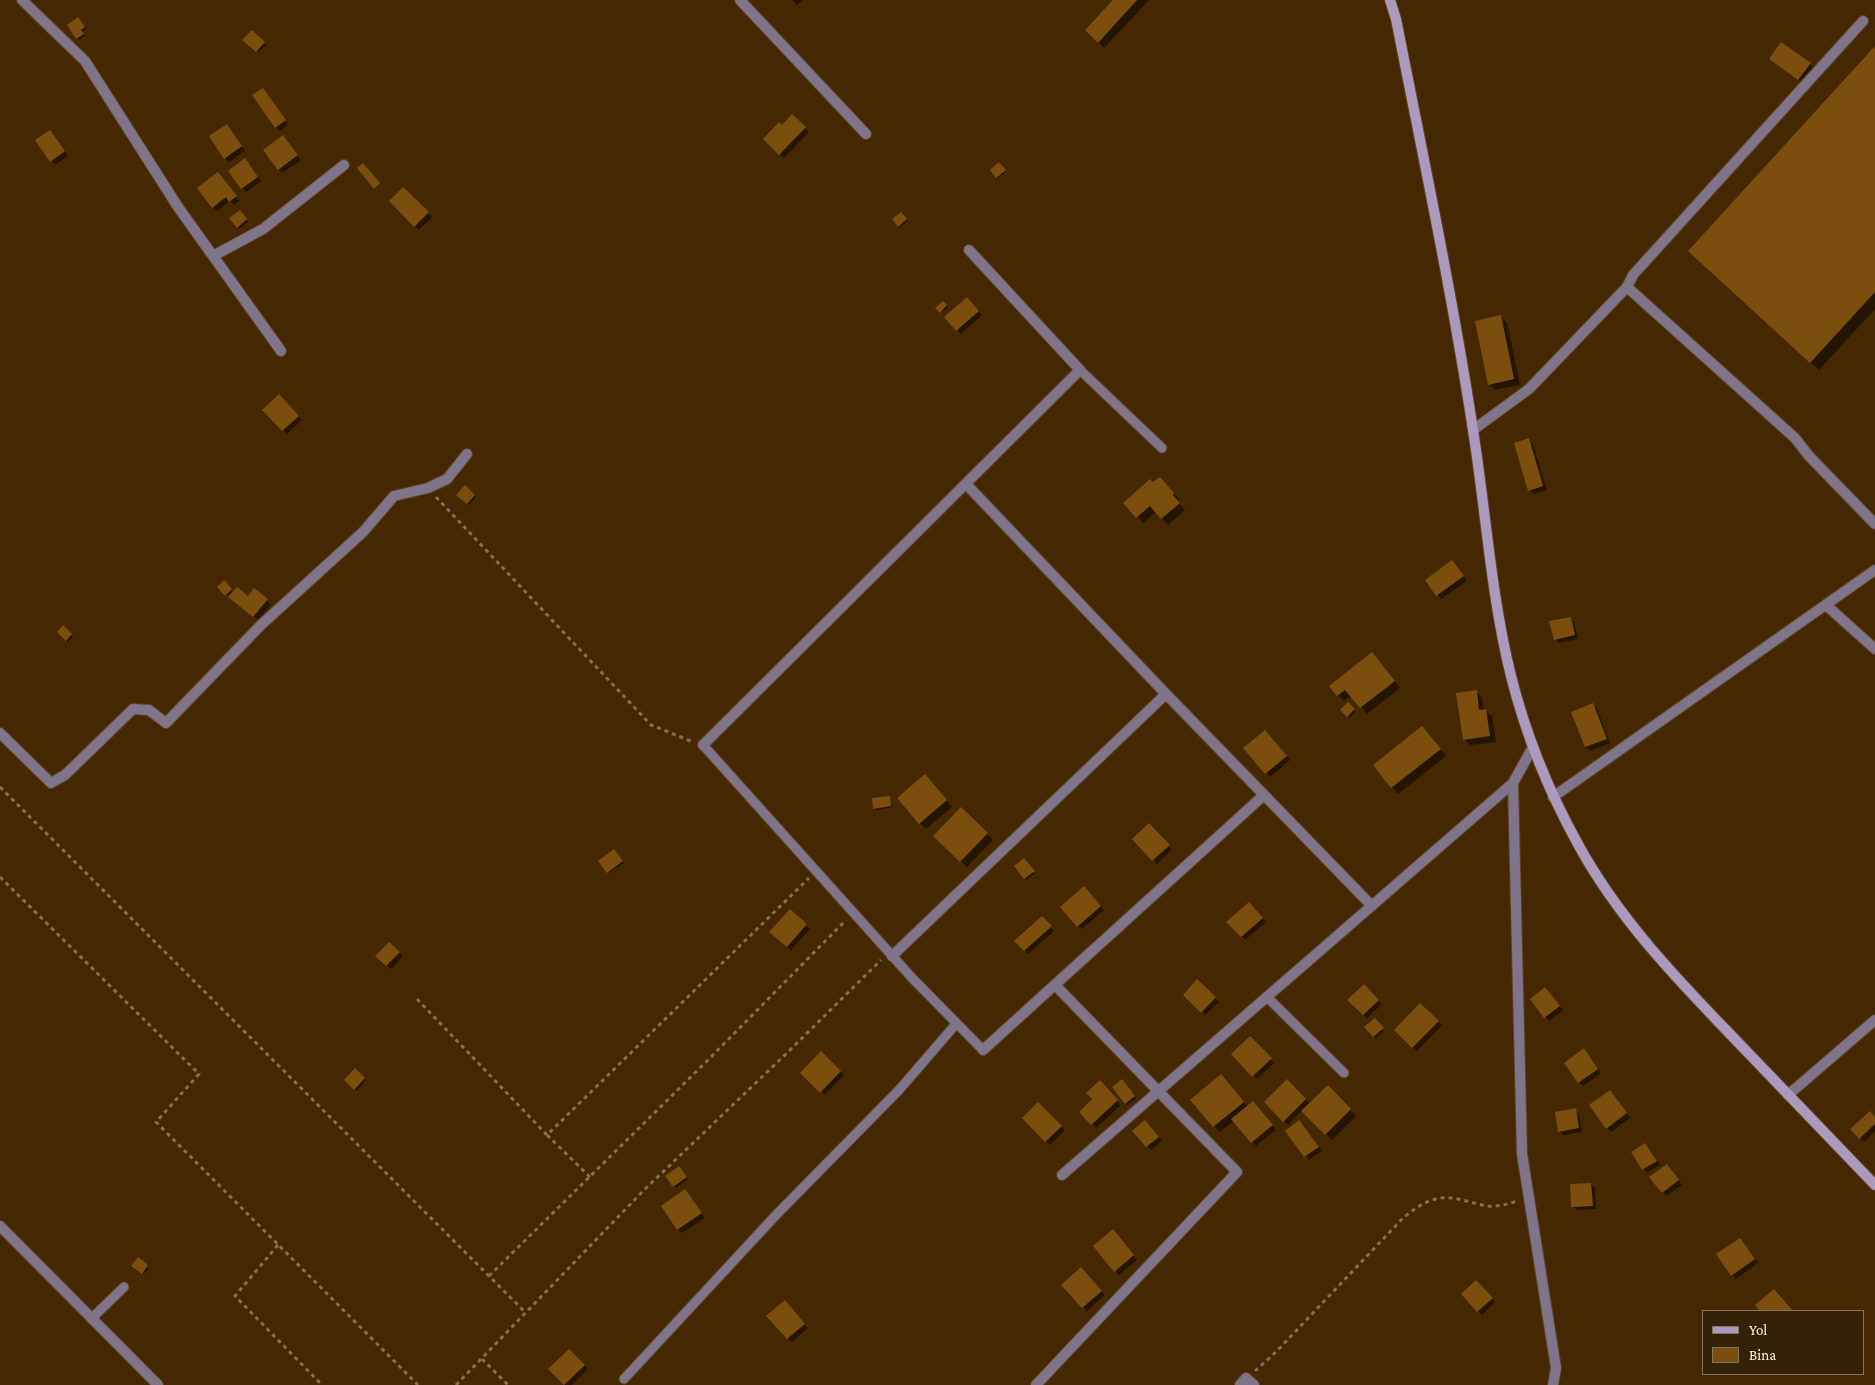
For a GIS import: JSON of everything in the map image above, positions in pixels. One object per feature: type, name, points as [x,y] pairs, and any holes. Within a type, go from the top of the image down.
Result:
[{"type":"main road","points":[[1390,0],[1396,19],[1442,251],[1474,430],[1500,623],[1511,675],[1533,747],[1553,797],[1579,847],[1601,883],[1642,938],[1677,978],[1875,1185]]},
{"type":"street","points":[[22,0],[85,62],[178,207],[281,351]]},
{"type":"street","points":[[740,0],[866,134]]},
{"type":"street","points":[[1474,430],[1529,388],[1628,287],[1633,275],[1863,21]]},
{"type":"street","points":[[213,256],[263,229],[344,165]]},
{"type":"street","points":[[703,746],[1080,370],[969,250]]},
{"type":"street","points":[[1628,287],[1789,433],[1875,524]]},
{"type":"street","points":[[0,733],[51,783],[66,775],[132,709],[149,710],[166,723],[261,625],[363,532],[394,496],[428,488],[447,479],[467,454]]},
{"type":"street","points":[[966,484],[1372,906]]},
{"type":"street","points":[[1553,797],[1875,570]]},
{"type":"street","points":[[1826,605],[1875,649]]},
{"type":"street","points":[[890,954],[1166,694]]},
{"type":"street","points":[[1062,1175],[1513,783],[1533,747]]},
{"type":"street","points":[[1513,783],[1522,1154],[1556,1368],[1553,1385]]},
{"type":"street","points":[[983,1050],[1264,795]]},
{"type":"street","points":[[1036,1385],[1237,1172],[1160,1090],[1055,985]]},
{"type":"street","points":[[1788,1095],[1875,1020]]},
{"type":"street","points":[[0,1226],[158,1385]]},
{"type":"lane","points":[[1080,370],[1162,448]]},
{"type":"lane","points":[[703,746],[890,954],[983,1050]]},
{"type":"lane","points":[[1267,998],[1344,1073]]},
{"type":"lane","points":[[624,1379],[777,1214],[899,1090],[956,1024]]},
{"type":"lane","points":[[92,1318],[124,1287]]},
{"type":"path","points":[[428,488],[651,725],[703,746]]},
{"type":"path","points":[[0,787],[526,1313]]},
{"type":"path","points":[[548,1134],[816,871]]},
{"type":"path","points":[[0,877],[200,1074],[156,1122],[418,1385]]},
{"type":"path","points":[[489,1276],[708,1060],[853,912]]},
{"type":"path","points":[[456,1385],[644,1190],[890,954]]},
{"type":"path","points":[[417,999],[590,1177]]},
{"type":"path","points":[[1247,1383],[1402,1218],[1411,1211],[1426,1203],[1443,1198],[1489,1206],[1506,1204],[1529,1196]]},
{"type":"path","points":[[278,1245],[235,1296],[322,1385]]},
{"type":"path","points":[[482,1359],[508,1385]]},
{"type":"building","points":[[1113,0],[1137,0],[1098,43],[1085,30]]},
{"type":"building","points":[[78,17],[85,27],[81,30],[84,34],[76,39],[67,25]]},
{"type":"building","points":[[252,30],[265,42],[256,52],[242,40]]},
{"type":"building","points":[[1781,42],[1811,63],[1798,80],[1769,59]]},
{"type":"building","points":[[1875,46],[1875,292],[1810,363],[1688,251]]},
{"type":"building","points":[[263,88],[286,120],[275,128],[252,95]]},
{"type":"building","points":[[792,114],[806,127],[779,155],[763,139],[779,122],[782,125]]},
{"type":"building","points":[[227,124],[242,146],[224,159],[209,136]]},
{"type":"building","points":[[50,130],[65,151],[50,162],[35,140]]},
{"type":"building","points":[[283,135],[298,155],[278,170],[263,150]]},
{"type":"building","points":[[245,158],[258,177],[241,189],[228,171]]},
{"type":"building","points":[[999,162],[1006,170],[996,178],[990,170]]},
{"type":"building","points":[[363,163],[380,183],[374,189],[357,168]]},
{"type":"building","points":[[218,172],[237,196],[229,202],[226,197],[212,208],[197,188]]},
{"type":"building","points":[[403,187],[429,212],[414,227],[389,201]]},
{"type":"building","points":[[240,210],[247,219],[237,228],[229,218]]},
{"type":"building","points":[[901,212],[907,219],[898,227],[892,219]]},
{"type":"building","points":[[967,297],[979,311],[956,331],[944,317]]},
{"type":"building","points":[[943,301],[947,305],[940,313],[935,308]]},
{"type":"building","points":[[1501,315],[1514,379],[1488,385],[1475,321]]},
{"type":"building","points":[[279,394],[299,416],[282,431],[262,410]]},
{"type":"building","points":[[1529,438],[1543,486],[1528,491],[1514,443]]},
{"type":"building","points":[[1160,477],[1180,503],[1161,519],[1150,506],[1136,518],[1123,503],[1150,479],[1153,482]]},
{"type":"building","points":[[465,485],[475,495],[467,504],[456,495]]},
{"type":"building","points":[[1452,560],[1464,576],[1436,596],[1425,580]]},
{"type":"building","points":[[224,580],[232,589],[225,596],[217,587]]},
{"type":"building","points":[[237,587],[248,596],[254,588],[268,599],[253,617],[228,597]]},
{"type":"building","points":[[1571,617],[1575,635],[1554,640],[1549,621]]},
{"type":"building","points":[[63,625],[72,634],[66,641],[57,632]]},
{"type":"building","points":[[1372,652],[1395,681],[1360,708],[1345,690],[1337,696],[1329,686]]},
{"type":"building","points":[[1477,690],[1479,710],[1486,709],[1490,736],[1463,740],[1456,693]]},
{"type":"building","points":[[1348,702],[1355,709],[1347,717],[1340,710]]},
{"type":"building","points":[[1593,703],[1607,739],[1585,747],[1571,712]]},
{"type":"building","points":[[1422,726],[1441,749],[1391,788],[1373,765]]},
{"type":"building","points":[[1265,730],[1287,756],[1265,774],[1243,748]]},
{"type":"building","points":[[925,774],[947,800],[919,824],[897,798]]},
{"type":"building","points":[[890,796],[891,806],[873,809],[872,798]]},
{"type":"building","points":[[961,807],[988,833],[960,862],[933,836]]},
{"type":"building","points":[[1149,823],[1170,845],[1152,861],[1132,839]]},
{"type":"building","points":[[614,849],[623,861],[607,873],[598,861]]},
{"type":"building","points":[[1024,858],[1035,871],[1024,879],[1014,866]]},
{"type":"building","points":[[1084,886],[1101,906],[1077,927],[1060,907]]},
{"type":"building","points":[[1249,902],[1263,918],[1241,937],[1226,922]]},
{"type":"building","points":[[790,909],[807,924],[787,947],[769,932]]},
{"type":"building","points":[[1042,916],[1052,926],[1024,951],[1014,941]]},
{"type":"building","points":[[389,942],[400,952],[386,966],[375,956]]},
{"type":"building","points":[[1197,979],[1216,997],[1201,1013],[1183,995]]},
{"type":"building","points":[[1364,984],[1379,1000],[1363,1015],[1347,1000]]},
{"type":"building","points":[[1545,987],[1560,1006],[1544,1018],[1530,999]]},
{"type":"building","points":[[1420,1003],[1439,1021],[1412,1048],[1394,1030]]},
{"type":"building","points":[[1375,1018],[1384,1028],[1373,1037],[1364,1027]]},
{"type":"building","points":[[1250,1036],[1272,1058],[1252,1077],[1231,1054]]},
{"type":"building","points":[[1584,1048],[1598,1069],[1578,1083],[1564,1063]]},
{"type":"building","points":[[821,1051],[841,1071],[820,1093],[800,1073]]},
{"type":"building","points":[[355,1068],[365,1078],[354,1090],[344,1080]]},
{"type":"building","points":[[1221,1074],[1244,1102],[1213,1127],[1190,1100]]},
{"type":"building","points":[[1122,1079],[1135,1096],[1125,1104],[1112,1087]]},
{"type":"building","points":[[1287,1079],[1306,1099],[1283,1122],[1264,1102]]},
{"type":"building","points":[[1100,1080],[1118,1100],[1091,1125],[1079,1112],[1092,1099],[1086,1093]]},
{"type":"building","points":[[1328,1085],[1351,1109],[1325,1135],[1301,1111]]},
{"type":"building","points":[[1610,1090],[1627,1113],[1606,1129],[1589,1105]]},
{"type":"building","points":[[1253,1101],[1273,1125],[1251,1143],[1231,1119]]},
{"type":"building","points":[[1038,1102],[1062,1126],[1045,1142],[1022,1118]]},
{"type":"building","points":[[1576,1108],[1579,1128],[1558,1132],[1555,1112]]},
{"type":"building","points":[[1870,1111],[1875,1117],[1875,1124],[1859,1139],[1850,1129]]},
{"type":"building","points":[[1145,1120],[1159,1137],[1146,1147],[1132,1131]]},
{"type":"building","points":[[1299,1120],[1319,1147],[1304,1157],[1285,1131]]},
{"type":"building","points":[[1645,1143],[1657,1161],[1642,1170],[1631,1152]]},
{"type":"building","points":[[1667,1164],[1679,1180],[1662,1193],[1649,1177]]},
{"type":"building","points":[[679,1166],[687,1177],[673,1187],[665,1176]]},
{"type":"building","points":[[1591,1183],[1593,1206],[1571,1207],[1570,1184]]},
{"type":"building","points":[[685,1189],[702,1213],[677,1230],[661,1206]]},
{"type":"building","points":[[1113,1229],[1134,1255],[1114,1272],[1093,1246]]},
{"type":"building","points":[[1740,1238],[1755,1259],[1731,1276],[1716,1254]]},
{"type":"building","points":[[138,1257],[148,1265],[142,1274],[131,1266]]},
{"type":"building","points":[[1081,1267],[1102,1291],[1082,1308],[1061,1285]]},
{"type":"building","points":[[1476,1280],[1493,1298],[1477,1312],[1461,1294]]},
{"type":"building","points":[[1774,1289],[1792,1310],[1759,1310],[1755,1305]]},
{"type":"building","points":[[785,1300],[805,1324],[787,1339],[766,1316]]},
{"type":"building","points":[[569,1349],[585,1365],[564,1385],[548,1369]]}]
